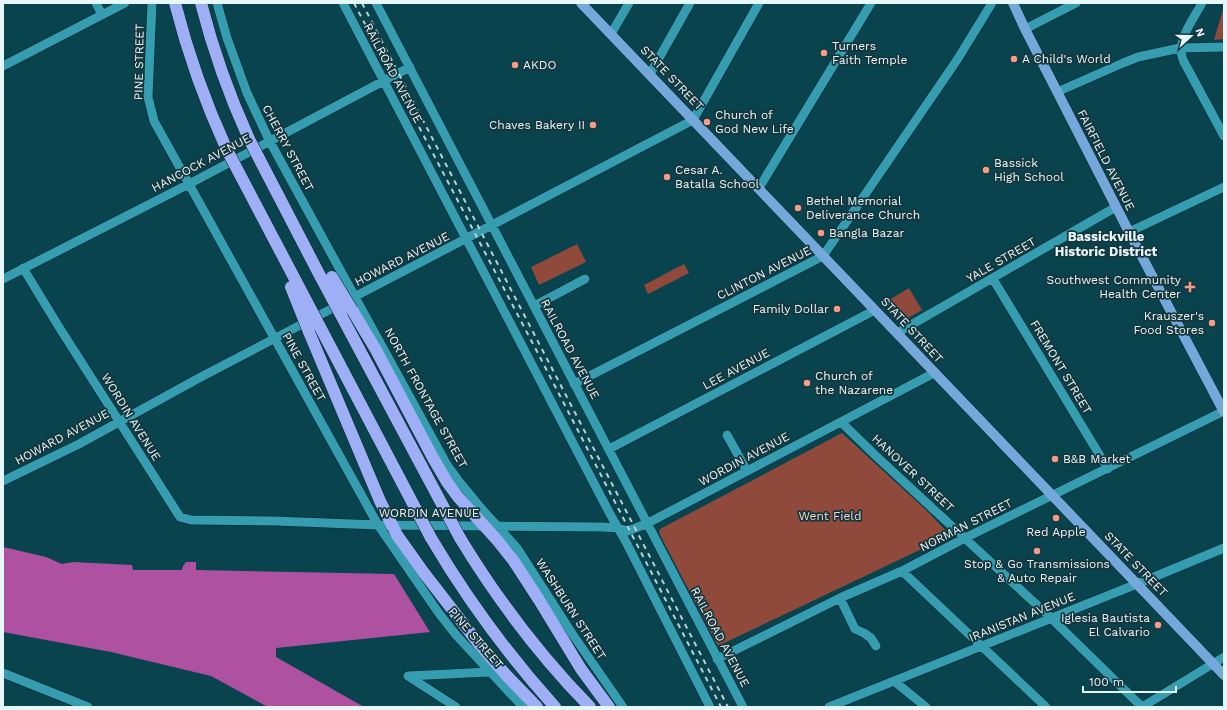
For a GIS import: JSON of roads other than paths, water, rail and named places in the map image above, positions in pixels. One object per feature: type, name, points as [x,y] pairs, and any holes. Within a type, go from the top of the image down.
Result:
[{"type":"highway","points":[[175,3],[211,115],[227,150],[409,497],[444,559],[468,597],[498,638],[530,678],[556,707]]},
{"type":"highway","points":[[201,3],[221,70],[234,105],[249,138],[443,508],[464,545],[500,600],[527,636],[590,707]]},
{"type":"highway","points":[[274,241],[309,332],[380,501],[392,525],[404,545],[478,644],[537,707]]},
{"type":"highway","points":[[318,272],[332,277],[376,350],[442,474],[458,497],[491,526],[539,600],[581,669],[609,707]]},
{"type":"main road","name":"STATE STREET","points":[[581,3],[1224,675]]},
{"type":"main road","name":"FAIRFIELD AVENUE","points":[[1013,3],[1116,207],[1224,411]]},
{"type":"street","points":[[96,3],[102,15]]},
{"type":"street","points":[[3,66],[125,3]]},
{"type":"street","name":"PINE STREET","points":[[152,3],[148,97],[154,121],[378,525],[442,618],[523,707]]},
{"type":"street","name":"CHERRY STREET","points":[[217,3],[229,45],[247,94],[270,140],[355,296]]},
{"type":"street","name":"RAILROAD AVENUE","points":[[343,3],[710,707]]},
{"type":"street","name":"RAILROAD AVENUE","points":[[376,3],[743,707]]},
{"type":"street","points":[[611,34],[629,3]]},
{"type":"street","points":[[650,74],[690,3]]},
{"type":"street","points":[[693,120],[759,3]]},
{"type":"street","points":[[759,188],[871,3]]},
{"type":"street","name":"CLINTON AVENUE","points":[[574,384],[823,256],[953,66],[992,3]]},
{"type":"street","points":[[1025,29],[1076,3]]},
{"type":"street","points":[[1202,3],[1183,39],[1180,48],[1183,60],[1224,136]]},
{"type":"street","points":[[1057,92],[1138,57],[1180,48],[1224,47]]},
{"type":"street","name":"HANCOCK AVENUE","points":[[3,279],[189,184],[410,67]]},
{"type":"street","name":"HOWARD AVENUE","points":[[3,481],[79,444],[119,421],[355,296],[693,120]]},
{"type":"street","points":[[1129,232],[1224,187]]},
{"type":"street","name":"YALE STREET","points":[[897,333],[1116,207]]},
{"type":"street","name":"WORDIN AVENUE","points":[[23,268],[180,517],[191,520],[275,520],[378,525],[618,528],[628,532],[648,523],[934,373]]},
{"type":"street","points":[[534,306],[585,279]]},
{"type":"street","name":"FREMONT STREET","points":[[993,279],[1108,469]]},
{"type":"street","name":"NORTH FRONTAGE STREET","points":[[355,296],[447,465],[491,526]]},
{"type":"street","name":"LEE AVENUE","points":[[609,449],[875,310]]},
{"type":"street","name":"NORMAN STREET","points":[[717,658],[840,598],[902,571],[965,538],[1224,411]]},
{"type":"street","name":"HANOVER STREET","points":[[841,422],[1051,618],[1142,707]]},
{"type":"street","points":[[728,435],[747,471]]},
{"type":"street","name":"WASHBURN STREET","points":[[491,526],[517,548],[573,635],[623,707]]},
{"type":"street","name":"IRANISTAN AVENUE","points":[[829,707],[1224,548]]},
{"type":"street","points":[[902,571],[1046,707]]},
{"type":"street","points":[[840,598],[855,629],[872,638],[876,646]]},
{"type":"street","points":[[1142,707],[1224,657]]},
{"type":"street","points":[[456,707],[408,676],[490,672]]},
{"type":"street","points":[[3,673],[88,707]]},
{"type":"street","points":[[894,680],[926,707]]},
{"type":"railway","points":[[354,3],[721,707]]},
{"type":"railway","points":[[362,3],[728,707]]},
{"type":"place","name":"Turners Faith Temple","points":[[824,53]]},
{"type":"place","name":"A Child's World","points":[[1014,59]]},
{"type":"place","name":"AKDO","points":[[515,65]]},
{"type":"place","name":"Church of God New Life","points":[[707,122]]},
{"type":"place","name":"Chaves Bakery II","points":[[593,125]]},
{"type":"place","name":"Bassick High School","points":[[986,170]]},
{"type":"place","name":"Cesar A. Batalla School","points":[[667,177]]},
{"type":"place","name":"Bethel Memorial Deliverance Church","points":[[798,208]]},
{"type":"place","name":"Bangla Bazar","points":[[821,233]]},
{"type":"place","name":"Southwest Community Health Center","points":[[1190,287]]},
{"type":"place","name":"Family Dollar","points":[[837,309]]},
{"type":"place","name":"Krauszer's Food Stores","points":[[1212,323]]},
{"type":"place","name":"Church of the Nazarene","points":[[807,383]]},
{"type":"place","name":"B&B Market","points":[[1055,459]]},
{"type":"place","name":"Red Apple","points":[[1056,518]]},
{"type":"place","name":"Stop & Go Transmissions & Auto Repair","points":[[1037,551]]},
{"type":"place","name":"Iglesia Bautista El Calvario","points":[[1158,625]]},
{"type":"district","name":"Bassickville Historic District","points":[[1106,244]]},
{"type":"park label","name":"Went Field","points":[[830,516]]}]
